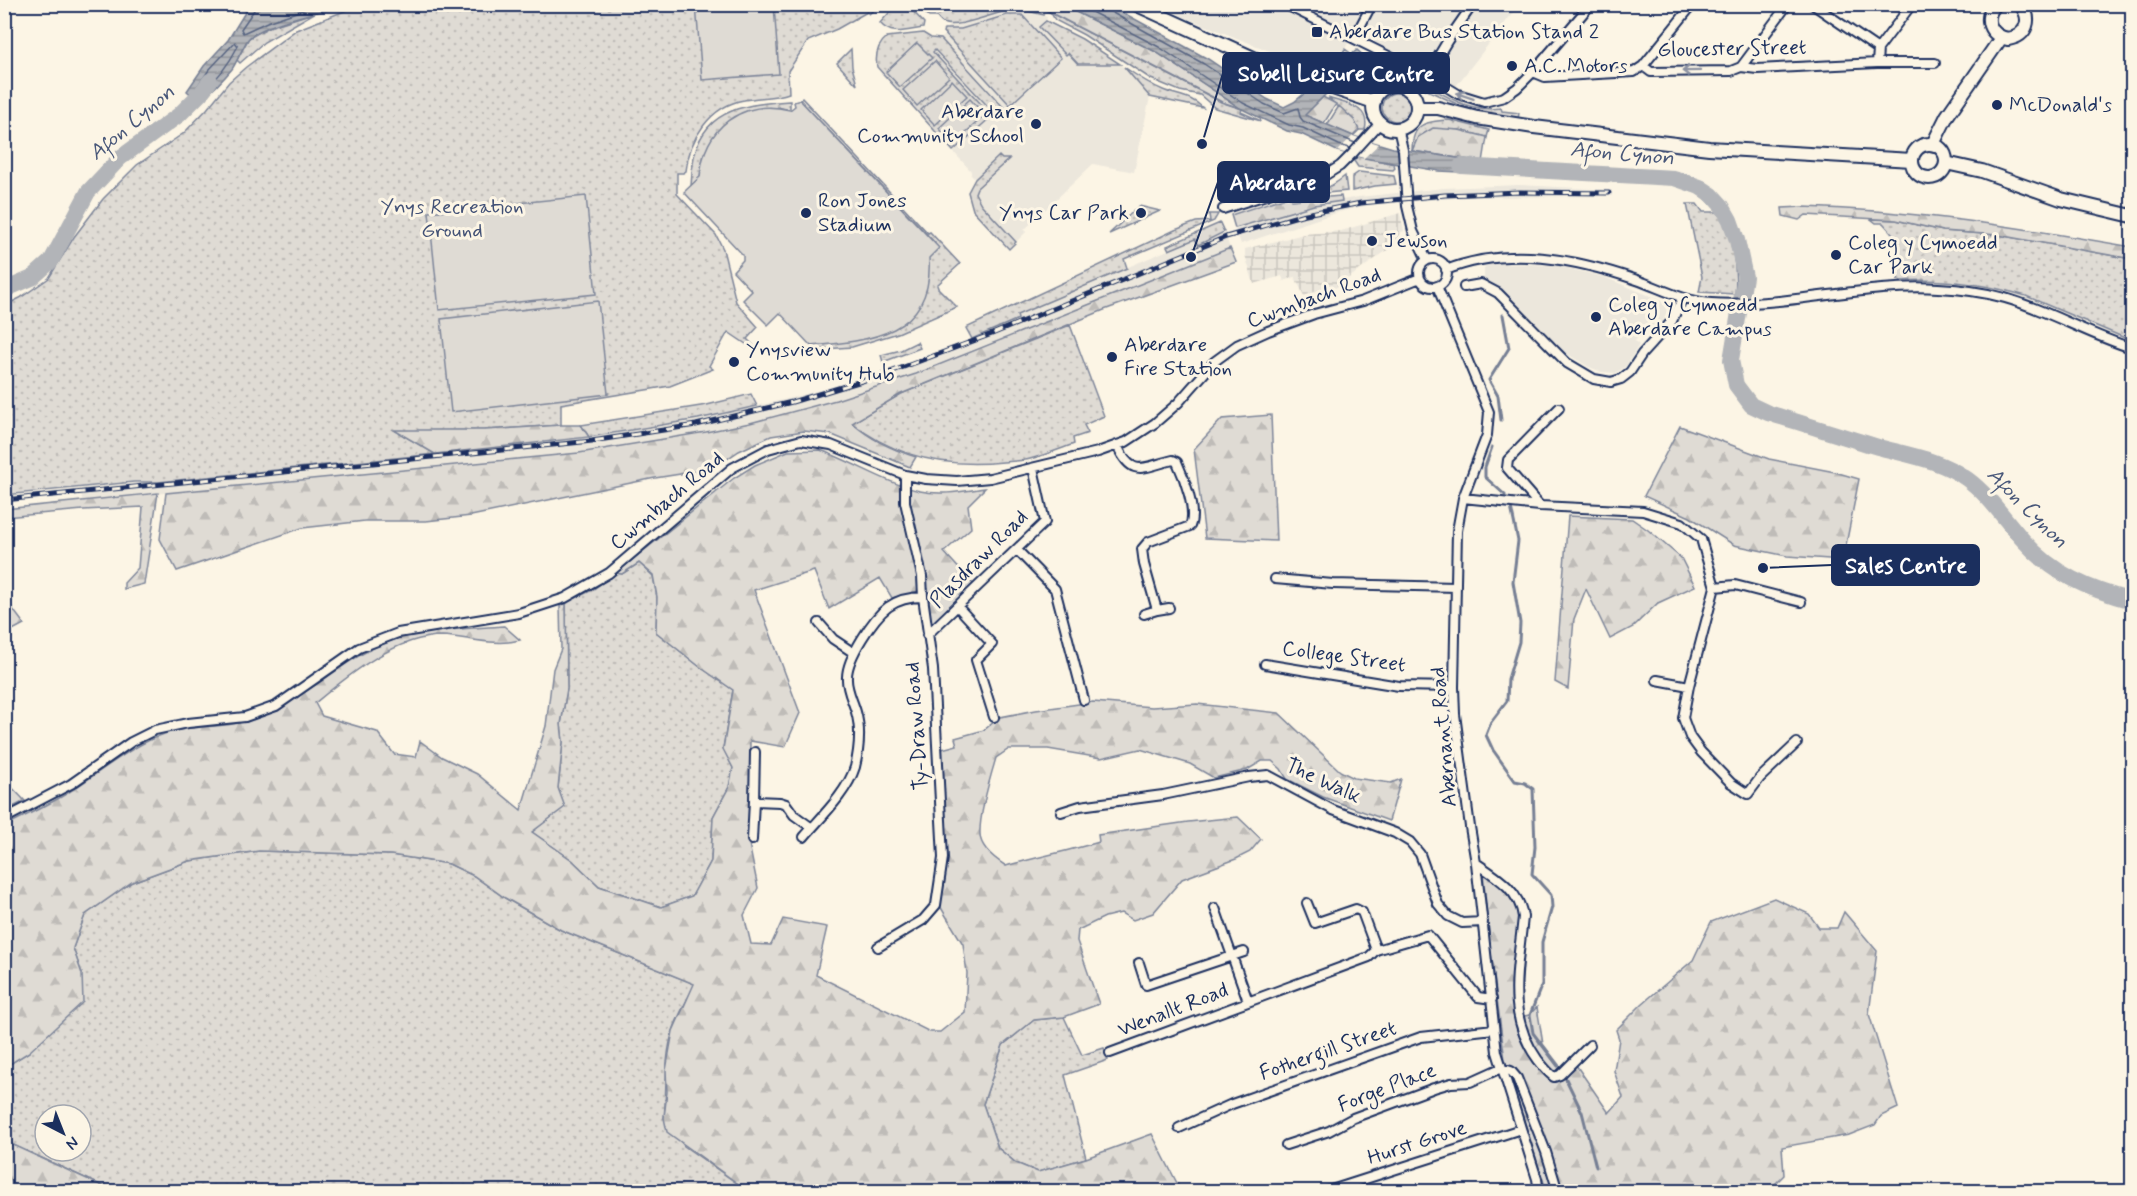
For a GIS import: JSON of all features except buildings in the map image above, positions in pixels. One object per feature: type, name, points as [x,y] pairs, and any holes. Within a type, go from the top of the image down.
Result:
[{"type":"main road","points":[[1136,4],[1271,66],[1374,102]]},
{"type":"main road","points":[[1996,4],[1990,12],[1989,25],[1992,31],[2001,38],[2014,38],[2022,34],[2026,28],[2028,18],[2020,4]]},
{"type":"main road","points":[[1933,144],[1947,116],[2001,38]]},
{"type":"main road","points":[[1395,85],[1408,89],[1413,94],[1417,108],[1409,124],[1398,128],[1380,123],[1374,113],[1374,102],[1382,90],[1395,85]]},
{"type":"main road","points":[[1417,108],[1438,108],[1478,118],[1534,127],[1709,148],[1912,160]]},
{"type":"main road","points":[[1933,144],[1942,149],[1946,163],[1941,173],[1925,177],[1915,171],[1912,160],[1913,154],[1921,145],[1933,144]]},
{"type":"main road","points":[[1946,163],[1982,171],[2061,199],[2133,216]]},
{"type":"street","points":[[1284,4],[1426,75],[1458,94],[1484,102],[1504,97],[1517,88],[1591,4]]},
{"type":"street","points":[[1354,38],[1372,4]]},
{"type":"street","points":[[1426,75],[1473,4]]},
{"type":"street","points":[[1643,66],[1693,4]]},
{"type":"street","points":[[1741,67],[1788,4]]},
{"type":"street","points":[[1812,4],[1878,49]]},
{"type":"street","points":[[1877,63],[1878,49],[1912,4]]},
{"type":"street","name":"Gloucester Street","points":[[1533,72],[1545,76],[1634,72],[1643,66],[1651,72],[1731,70],[1741,67],[1757,69],[1877,63],[1935,63]]},
{"type":"street","points":[[1222,209],[1314,180],[1334,170],[1380,123]]},
{"type":"street","points":[[1398,128],[1403,150],[1407,206],[1413,231],[1427,260]]},
{"type":"street","points":[[1446,270],[1463,263],[1501,257],[1533,257],[1569,261],[1601,268],[1682,299],[1711,303],[1759,302],[1902,289],[1936,288],[1976,292],[2032,307],[2064,322],[2133,348]]},
{"type":"street","points":[[1427,260],[1439,261],[1446,270],[1445,278],[1437,286],[1429,286],[1420,278],[1421,266],[1427,260]]},
{"type":"street","name":"Cwmbach Road","points":[[4,819],[72,784],[131,742],[155,730],[188,723],[245,717],[276,706],[359,648],[388,636],[519,613],[565,598],[609,573],[732,468],[768,448],[801,440],[831,445],[904,474],[926,480],[957,481],[990,478],[1098,452],[1126,442],[1155,423],[1178,403],[1215,361],[1237,345],[1286,324],[1364,301],[1420,278]]},
{"type":"street","points":[[1464,287],[1481,284],[1498,293],[1568,363],[1594,379],[1611,382],[1621,380],[1630,372],[1642,354],[1672,321],[1682,299]]},
{"type":"street","name":"Abernant Road","points":[[1437,286],[1489,412],[1487,435],[1463,498],[1457,531],[1455,714],[1476,863],[1494,1029],[1501,1068],[1539,1191]]},
{"type":"street","points":[[1540,506],[1507,468],[1508,460],[1559,408]]},
{"type":"street","points":[[1117,445],[1124,460],[1131,467],[1142,470],[1173,460],[1177,462],[1192,510],[1193,520],[1190,526],[1148,542],[1142,549],[1156,610]]},
{"type":"street","name":"Plasdraw Road","points":[[927,635],[1045,522],[1034,468]]},
{"type":"street","name":"Ty-Draw Road","points":[[878,947],[923,920],[936,905],[943,849],[933,669],[927,635],[922,576],[905,502],[904,474]]},
{"type":"street","points":[[1463,498],[1540,506],[1643,511],[1682,523],[1701,539],[1715,587],[1683,718],[1690,736],[1701,752],[1731,783],[1748,794],[1760,777],[1797,743]]},
{"type":"street","points":[[1017,550],[1055,589],[1084,700]]},
{"type":"street","points":[[1275,579],[1333,584],[1456,587]]},
{"type":"street","points":[[1715,587],[1735,585],[1801,602]]},
{"type":"street","points":[[804,837],[843,790],[855,768],[858,725],[846,675],[854,653],[876,620],[890,606],[910,597],[923,597]]},
{"type":"street","points":[[958,607],[992,644],[976,660],[994,717]]},
{"type":"street","points":[[1144,614],[1169,608]]},
{"type":"street","points":[[819,623],[833,639],[854,653]]},
{"type":"street","name":"College Street","points":[[1265,664],[1399,686],[1454,687]]},
{"type":"street","points":[[1657,680],[1689,686]]},
{"type":"street","points":[[752,840],[755,752]]},
{"type":"street","name":"The Walk","points":[[1061,812],[1080,806],[1163,795],[1268,775],[1333,810],[1395,833],[1410,842],[1420,854],[1438,904],[1448,916],[1462,923],[1483,921]]},
{"type":"street","points":[[754,801],[786,804],[794,815],[812,828]]},
{"type":"street","points":[[1476,863],[1516,894],[1522,905],[1516,1004],[1527,1045],[1548,1073],[1554,1077],[1560,1075],[1590,1045]]},
{"type":"street","points":[[1307,903],[1314,923],[1356,909],[1362,912],[1376,950]]},
{"type":"street","name":"Wenallt Road","points":[[1215,908],[1248,1001]]},
{"type":"street","name":"Wenallt Road","points":[[1110,1053],[1369,957],[1376,950],[1428,935],[1478,997],[1492,999]]},
{"type":"street","points":[[1139,963],[1146,985],[1244,952]]},
{"type":"street","name":"Fothergill Street","points":[[1179,1128],[1232,1104],[1421,1037],[1494,1029]]},
{"type":"street","points":[[1501,1068],[1511,1071],[1517,1078],[1546,1152],[1558,1191]]},
{"type":"street","name":"Forge Place","points":[[1286,1145],[1329,1131],[1353,1118],[1434,1088],[1451,1083],[1470,1082],[1501,1068]]},
{"type":"street","name":"Hurst Grove","points":[[1324,1191],[1521,1129]]},
{"type":"shaded area","points":[[1170,5],[1519,5],[1456,86],[1355,31],[1340,57],[1330,65],[1317,70],[1189,19],[1180,15]]},
{"type":"shaded area","name":"Aberdare Community School","points":[[1015,9],[1047,17],[1046,21],[1082,39],[1146,82],[1150,97],[1134,172],[1093,164],[1024,230],[1026,232],[1009,249],[973,210],[968,192],[975,179],[971,171],[879,71],[918,36],[939,41],[947,33],[948,24],[959,25],[994,13]]},
{"type":"shaded area","points":[[1520,185],[1612,190],[1612,196],[1467,197],[1368,205],[1339,212],[1241,244],[1235,228],[1314,205],[1359,197],[1444,188]]},
{"type":"shaded area","points":[[1400,213],[1404,231],[1401,232],[1397,243],[1335,288],[1331,286],[1304,296],[1295,277],[1284,281],[1282,276],[1254,284],[1245,249],[1304,234],[1341,231]]},
{"type":"shaded area","points":[[1224,232],[1230,248],[991,345],[883,386],[797,412],[706,432],[579,453],[82,501],[81,489],[577,439],[698,419],[791,398],[879,374],[947,349],[1018,319],[1016,315],[1196,238],[1198,244]]},
{"type":"shaded area","name":"Coleg y Cymoedd Aberdare Campus","points":[[1489,264],[1559,266],[1604,277],[1660,300],[1666,306],[1667,312],[1663,321],[1645,335],[1642,333],[1635,341],[1639,345],[1626,366],[1616,373],[1602,372],[1564,352],[1555,341],[1552,343],[1505,294],[1487,284],[1484,280],[1484,268]]},
{"type":"green space","name":"Ynys Recreation Ground","points":[[374,4],[879,5],[869,14],[867,12],[837,29],[808,41],[788,71],[789,93],[732,103],[711,117],[697,136],[686,171],[677,173],[677,194],[716,235],[723,249],[736,302],[758,327],[747,339],[754,346],[752,348],[728,332],[709,366],[713,369],[670,386],[561,404],[561,425],[485,430],[396,431],[435,454],[5,495],[4,306],[49,278],[74,237],[103,199],[137,165],[184,133],[229,82],[246,67],[296,30],[347,10]]},
{"type":"green space","points":[[897,4],[907,5],[924,23],[923,28],[900,32],[889,30],[880,23]]},
{"type":"green space","points":[[696,5],[774,5],[779,74],[702,80]]},
{"type":"green space","points":[[916,5],[1025,5],[1044,15],[1024,10],[1004,11],[949,25],[942,23],[936,17],[929,17]]},
{"type":"green space","points":[[1036,5],[1062,5],[1156,52],[1240,108],[1222,102]]},
{"type":"green space","points":[[316,12],[264,42],[240,63],[237,60],[249,38],[269,27]]},
{"type":"green space","points":[[1051,13],[1221,102],[1242,109],[1241,112],[1261,121],[1215,108],[1200,95],[1180,91],[1151,79],[1084,35],[1055,20]]},
{"type":"green space","points":[[1007,15],[1022,15],[1061,58],[1010,105],[943,32],[944,29],[961,29]]},
{"type":"green space","points":[[1046,21],[1082,39],[1120,64],[1078,64],[1039,27]]},
{"type":"green space","points":[[923,33],[931,38],[941,39],[1006,110],[1007,114],[1001,119],[998,117],[935,50],[933,52],[992,116],[953,151],[877,67],[878,50],[887,37]]},
{"type":"green space","points":[[917,43],[932,58],[900,87],[886,72]]},
{"type":"green space","points":[[851,49],[852,67],[857,85],[837,63]]},
{"type":"green space","points":[[1345,49],[1352,54],[1327,75],[1317,70],[1333,62]]},
{"type":"green space","points":[[935,61],[949,77],[917,106],[903,90]]},
{"type":"green space","points":[[1124,67],[1153,85],[1189,99],[1203,108],[1150,97]]},
{"type":"green space","points":[[1408,75],[1463,104],[1487,109],[1501,108],[1502,111],[1519,113],[1518,119],[1461,106],[1406,80]]},
{"type":"green space","points":[[952,80],[967,96],[935,125],[921,110]]},
{"type":"green space","points":[[1396,93],[1406,97],[1410,107],[1406,117],[1396,121],[1386,117],[1382,107],[1386,97]]},
{"type":"green space","points":[[1323,97],[1336,104],[1324,123],[1304,115]]},
{"type":"green space","points":[[802,98],[928,233],[930,232],[960,264],[937,285],[957,307],[898,333],[852,347],[811,350],[811,346],[821,338],[923,270],[935,243],[800,100]]},
{"type":"green space","points":[[1328,98],[1349,104],[1361,111],[1366,122],[1365,130],[1359,130],[1354,120]]},
{"type":"green space","points":[[970,99],[985,115],[953,144],[939,128]]},
{"type":"green space","name":"Ron Jones Stadium","points":[[800,100],[939,248],[929,258],[928,284],[921,304],[909,318],[894,329],[876,336],[811,346],[780,313],[768,325],[743,300],[752,291],[733,271],[743,260],[743,255],[684,192],[700,177],[709,144],[717,131],[728,121],[741,113],[756,109],[772,107],[790,110],[795,106],[794,102]]},
{"type":"green space","points":[[790,101],[790,110],[778,107],[704,153],[700,177],[691,186],[695,153],[709,126],[732,111],[760,104]]},
{"type":"green space","points":[[1339,106],[1354,120],[1359,130],[1353,136],[1327,125]]},
{"type":"green space","points":[[1449,120],[1489,130],[1487,137],[1459,130],[1418,137],[1412,151],[1414,135],[1421,126],[1433,121]]},
{"type":"green space","points":[[1433,128],[1459,130],[1487,137],[1483,162],[1412,151],[1418,137]]},
{"type":"green space","points":[[999,156],[1002,159],[1009,159],[977,188],[975,193],[981,204],[1016,242],[1009,249],[973,210],[968,192],[975,179]]},
{"type":"green space","points":[[1358,156],[1394,164],[1395,168],[1393,170],[1358,167],[1354,161]]},
{"type":"green space","points":[[1359,172],[1394,176],[1396,184],[1352,191],[1352,177]]},
{"type":"green space","points":[[1345,176],[1347,191],[1295,196],[1295,194],[1327,188]]},
{"type":"green space","points":[[586,196],[596,294],[439,310],[429,212]]},
{"type":"green space","points":[[1289,196],[1291,200],[1341,196],[1342,201],[1314,205],[1235,228],[1231,215]]},
{"type":"green space","points":[[1687,204],[1697,204],[1703,212],[1719,212],[1733,252],[1736,273],[1735,294],[1699,292],[1702,277]]},
{"type":"green space","points":[[1139,206],[1160,211],[1109,234]]},
{"type":"green space","points":[[1803,207],[1927,216],[2050,233],[2132,247],[2132,259],[1998,235],[1943,231],[1896,220],[1806,215],[1799,220],[1783,216],[1782,208]]},
{"type":"green space","points":[[1209,214],[1218,214],[1214,221],[1124,259],[1127,268],[1017,315],[1018,319],[972,339],[966,328],[1175,230],[1196,222],[1210,221]]},
{"type":"green space","points":[[1871,219],[1896,220],[1943,231],[1998,235],[2132,259],[2132,341],[2026,296],[2011,292],[1964,283],[1898,280],[1892,233],[1883,223],[1876,223]]},
{"type":"green space","points":[[1220,223],[1224,232],[1198,245],[1195,239],[1169,250],[1167,246]]},
{"type":"green space","points":[[1230,248],[1236,262],[1104,310],[901,394],[852,423],[882,443],[916,457],[910,467],[830,434],[804,431],[771,436],[739,451],[712,469],[655,478],[471,516],[426,521],[365,521],[302,528],[177,571],[160,539],[166,493],[579,453],[750,423],[836,400],[916,374]]},
{"type":"green space","points":[[598,301],[608,394],[451,412],[441,319]]},
{"type":"green space","points":[[1070,325],[1104,416],[1084,425],[1088,433],[1073,438],[1074,444],[1024,460],[982,463],[942,462],[886,445],[852,423],[901,394]]},
{"type":"green space","points":[[917,342],[920,348],[883,362],[881,355],[901,350]]},
{"type":"green space","points":[[751,394],[757,406],[698,419],[589,437],[581,425],[707,405]]},
{"type":"green space","points":[[1271,415],[1276,541],[1205,538],[1194,449],[1222,419]]},
{"type":"green space","points":[[581,425],[589,437],[435,454],[394,430],[485,430]]},
{"type":"green space","points":[[1680,426],[1769,459],[1859,479],[1843,560],[1787,556],[1734,545],[1690,517],[1644,496]]},
{"type":"green space","points":[[820,450],[894,483],[920,491],[944,493],[985,488],[968,505],[971,528],[944,552],[974,585],[931,625],[928,589],[892,598],[880,578],[829,609],[814,571],[754,590],[800,713],[785,747],[750,741],[749,844],[758,888],[744,915],[751,944],[771,945],[783,919],[827,927],[816,975],[930,1032],[940,1032],[965,1012],[967,973],[963,944],[940,906],[946,857],[942,749],[957,745],[955,738],[984,730],[1000,717],[1093,702],[1152,707],[1197,704],[1279,713],[1340,771],[1354,778],[1391,783],[1401,779],[1389,821],[1323,797],[1287,779],[1272,761],[1262,761],[1247,770],[1214,778],[1190,764],[1140,749],[1101,758],[1048,749],[1009,749],[996,758],[983,806],[980,834],[985,848],[1006,866],[1099,842],[1098,835],[1188,822],[1238,817],[1261,839],[1250,852],[1182,879],[1153,913],[1133,920],[1121,913],[1105,917],[1078,930],[1077,941],[1099,1004],[1064,1017],[1034,1020],[1003,1045],[983,1104],[998,1148],[1016,1163],[1038,1172],[1086,1158],[1152,1134],[1180,1189],[1174,1191],[748,1191],[667,1132],[664,1118],[667,1092],[666,1070],[673,1031],[694,984],[561,930],[505,898],[474,876],[449,864],[391,855],[259,851],[189,861],[132,882],[85,915],[73,948],[82,974],[83,1002],[29,1052],[5,1067],[5,826],[61,797],[141,744],[178,730],[234,724],[256,717],[305,692],[369,650],[415,634],[504,626],[520,640],[491,642],[442,636],[408,643],[358,669],[315,703],[322,716],[377,732],[394,754],[416,757],[420,741],[442,757],[477,774],[521,810],[546,726],[553,669],[561,649],[560,606],[566,603],[567,689],[561,724],[563,742],[558,788],[565,807],[532,832],[572,860],[599,886],[661,907],[692,896],[711,861],[713,817],[729,787],[733,768],[723,749],[733,690],[656,632],[657,597],[653,575],[639,563],[622,574],[616,573],[734,478],[755,465],[788,451]]},
{"type":"green space","points":[[158,493],[144,584],[124,589],[124,583],[138,568],[143,507],[5,517],[5,509]]},
{"type":"green space","points":[[1568,516],[1632,519],[1681,558],[1695,586],[1658,603],[1633,627],[1610,639],[1586,589],[1574,619],[1568,689],[1555,682]]},
{"type":"green space","points":[[639,563],[653,576],[657,597],[656,632],[733,690],[723,748],[733,768],[729,787],[713,817],[711,861],[692,896],[661,907],[599,886],[572,860],[532,832],[564,807],[558,788],[563,742],[561,724],[567,689],[566,603],[592,590],[616,573],[622,574]]},
{"type":"green space","points":[[4,608],[12,608],[24,624],[5,634]]},
{"type":"green space","points":[[4,779],[25,801],[5,811],[4,811]]},
{"type":"green space","points":[[259,851],[391,855],[449,864],[474,876],[505,898],[561,930],[695,984],[670,1041],[664,1118],[684,1146],[748,1191],[111,1190],[53,1163],[93,1163],[93,1103],[33,1103],[33,1154],[5,1141],[5,1067],[29,1052],[82,974],[73,948],[85,915],[132,882],[189,861]]},
{"type":"green space","points":[[1483,872],[1506,889],[1517,906],[1520,936],[1516,1018],[1529,1015],[1537,1007],[1543,1044],[1566,1074],[1576,1065],[1609,1113],[1623,1097],[1614,1071],[1619,1039],[1616,1030],[1693,960],[1711,922],[1774,898],[1809,914],[1819,928],[1837,928],[1844,912],[1877,951],[1869,1014],[1898,1108],[1881,1116],[1875,1125],[1849,1135],[1782,1147],[1784,1175],[1768,1191],[1544,1191],[1544,1183],[1505,1060]]},
{"type":"green space","points":[[1064,1017],[1082,1055],[1104,1048],[1108,1060],[1065,1075],[1086,1158],[1038,1172],[1016,1163],[998,1148],[983,1104],[1003,1045],[1034,1020]]},
{"type":"green space","points":[[4,1141],[33,1154],[33,1163],[52,1163],[111,1190],[127,1191],[5,1191]]},
{"type":"water","points":[[257,4],[347,5],[270,26],[250,37],[232,69],[199,102],[187,91],[204,66],[228,40],[249,6]]},
{"type":"water","points":[[1062,5],[1109,5],[1208,59],[1267,99],[1284,107],[1294,102],[1357,50],[1364,56],[1305,115],[1353,136],[1393,148],[1483,162],[1482,173],[1439,171],[1364,158],[1337,151],[1301,134],[1287,131],[1240,108],[1156,52]]},
{"type":"pier","points":[[1353,136],[1379,144],[1364,158],[1337,151]]},
{"type":"waterway","name":"Afon Cynon","points":[[4,290],[32,278],[51,261],[88,192],[120,158],[179,115],[210,81]]},
{"type":"waterway","name":"Afon Cynon","points":[[1461,166],[1674,178],[1700,187],[1722,206],[1737,240],[1745,277],[1731,360],[1736,385],[1751,405],[1768,413],[1924,459],[1957,472],[1982,492],[2023,540],[2047,563],[2086,586],[2132,601]]},
{"type":"waterway","points":[[1501,420],[1498,396],[1489,380],[1509,348],[1503,315]]},
{"type":"waterway","points":[[1492,447],[1485,467],[1485,477],[1505,495]]},
{"type":"waterway","points":[[1511,507],[1518,541],[1513,582],[1520,623],[1519,642],[1508,679],[1507,701],[1491,722],[1486,735],[1493,750],[1515,781],[1525,783],[1533,789],[1535,847],[1532,874],[1551,895],[1552,907],[1542,942],[1542,984],[1530,1015],[1533,1033],[1558,1066]]},
{"type":"waterway","points":[[1565,1077],[1582,1112],[1596,1167]]},
{"type":"railway","points":[[4,500],[592,441],[696,425],[792,402],[885,374],[992,334],[1226,237],[1301,215],[1361,203],[1445,195],[1520,192],[1609,193]]},
{"type":"place","name":"Aberdare Bus Station Stand 2","points":[[1317,32]]},
{"type":"place","name":"A.C. Motors","points":[[1512,66]]},
{"type":"place","name":"McDonald's","points":[[1997,105]]},
{"type":"place","name":"Aberdare Community School","points":[[1036,124]]},
{"type":"place","name":"Sobell Leisure Centre","points":[[1202,144]]},
{"type":"place","name":"Ron Jones Stadium","points":[[806,213]]},
{"type":"place","name":"Ynys Car Park","points":[[1141,213]]},
{"type":"place","name":"Jewson","points":[[1372,241]]},
{"type":"place","name":"Coleg y Cymoedd Car Park","points":[[1836,255]]},
{"type":"place","name":"Aberdare","points":[[1191,257]]},
{"type":"place","name":"Coleg y Cymoedd Aberdare Campus","points":[[1596,317]]},
{"type":"place","name":"Aberdare Fire Station","points":[[1112,357]]},
{"type":"place","name":"Ynysview Community Hub","points":[[734,362]]},
{"type":"place","name":"Sales Centre","points":[[1763,568]]}]
